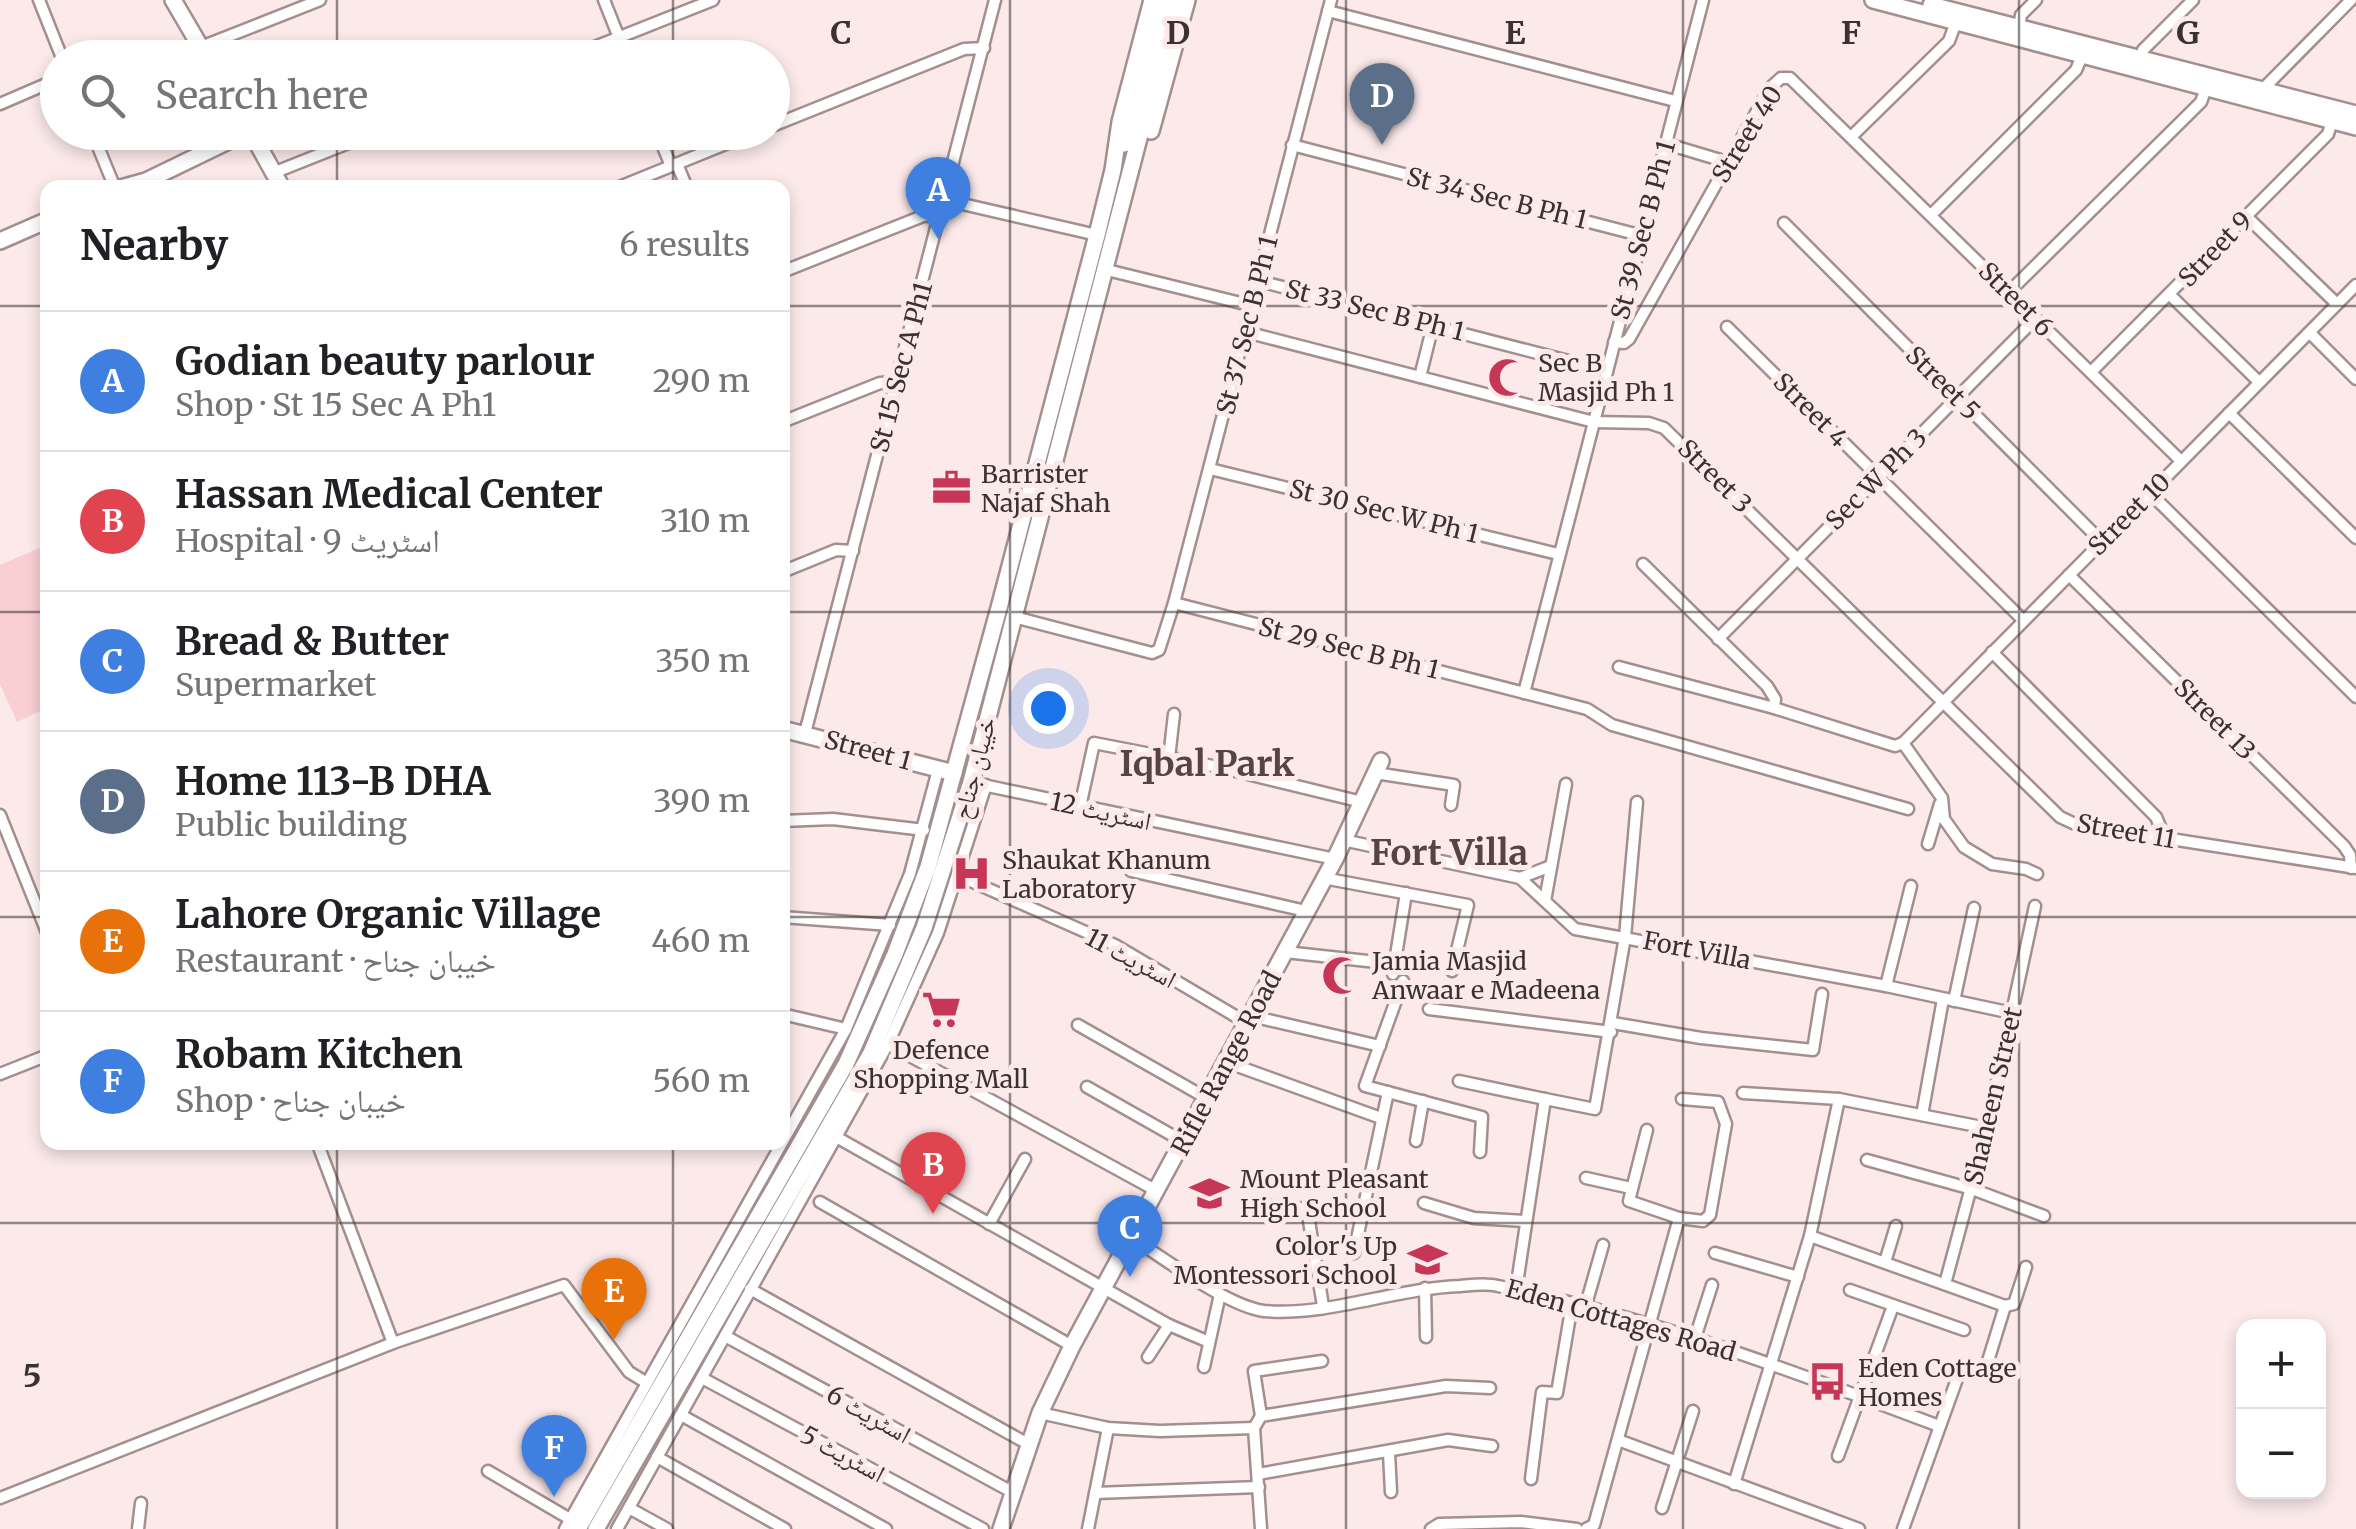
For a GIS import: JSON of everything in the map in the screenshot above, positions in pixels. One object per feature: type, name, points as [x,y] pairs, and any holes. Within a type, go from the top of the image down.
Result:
[{"type":"main road","points":[[174,0],[197,40]]},
{"type":"main road","name":"خیبان جناح","points":[[596,1529],[871,1053],[978,784],[1014,617],[1104,269],[1121,173],[1120,122],[1152,0]]},
{"type":"main road","points":[[1121,173],[1163,0]]},
{"type":"main road","name":"خیبان جناح","points":[[571,1526],[846,1064],[895,954],[915,902],[946,772],[1097,234],[1121,173],[1174,0]]},
{"type":"main road","points":[[1121,173],[1148,142],[1188,0]]},
{"type":"main road","points":[[1873,0],[2356,127]]},
{"type":"main road","points":[[1913,0],[2356,114]]},
{"type":"main road","points":[[157,180],[214,150]]},
{"type":"main road","points":[[260,150],[278,180]]},
{"type":"main road","points":[[0,241],[40,224]]},
{"type":"main road","points":[[0,250],[40,233]]},
{"type":"main road","name":"Street 1","points":[[790,730],[946,772]]},
{"type":"main road","name":"Rifle Range Road","points":[[1000,1529],[1028,1444],[1072,1346],[1208,1098],[1378,767]]},
{"type":"street","points":[[39,0],[55,40]]},
{"type":"street","points":[[231,40],[320,0]]},
{"type":"street","points":[[604,0],[619,38]]},
{"type":"street","points":[[614,40],[713,0]]},
{"type":"street","name":"St 15 Sec A Ph1","points":[[805,733],[996,0]]},
{"type":"street","name":"St 39 Sec B Ph 1","points":[[1524,693],[1702,0]]},
{"type":"street","points":[[2019,27],[2021,14],[2036,0]]},
{"type":"street","points":[[2142,58],[2143,50],[2193,0]]},
{"type":"street","points":[[2263,89],[2351,0]]},
{"type":"street","points":[[1330,6],[1675,101]]},
{"type":"street","name":"St 37 Sec B Ph 1","points":[[1014,617],[1152,652],[1158,650],[1210,469],[1330,6]]},
{"type":"street","points":[[1852,136],[1949,41],[1956,22]]},
{"type":"street","points":[[790,119],[964,50],[984,48]]},
{"type":"street","points":[[1932,215],[2076,70],[2082,56]]},
{"type":"street","name":"Street 40","points":[[1614,342],[1624,343],[1638,326],[1770,88],[1782,78],[1796,80],[1852,136]]},
{"type":"street","points":[[0,104],[40,87]]},
{"type":"street","points":[[2009,292],[2201,102],[2206,88]]},
{"type":"street","name":"Street 9","points":[[2092,372],[2328,134],[2332,121]]},
{"type":"street","name":"Street 6","points":[[1852,136],[2181,461]]},
{"type":"street","points":[[1667,144],[1727,162]]},
{"type":"street","name":"St 34 Sec B Ph 1","points":[[1292,145],[1643,236]]},
{"type":"street","points":[[100,150],[114,180]]},
{"type":"street","points":[[278,180],[339,150]]},
{"type":"street","points":[[666,150],[683,180]]},
{"type":"street","points":[[637,180],[711,150]]},
{"type":"street","points":[[945,200],[1097,234]]},
{"type":"street","points":[[790,269],[923,216],[940,215]]},
{"type":"street","points":[[2246,217],[2337,304]]},
{"type":"street","name":"Street 5","points":[[1784,223],[2102,542]]},
{"type":"street","points":[[1104,269],[1252,306]]},
{"type":"street","name":"St 33 Sec B Ph 1","points":[[1258,280],[1606,371]]},
{"type":"street","name":"Street 10","points":[[1903,743],[2356,285]]},
{"type":"street","points":[[2170,295],[2260,382]]},
{"type":"street","name":"Sec W Ph 3","points":[[1718,638],[2035,319]]},
{"type":"street","points":[[1420,377],[1433,325]]},
{"type":"street","name":"Street 4","points":[[1727,327],[2023,620]]},
{"type":"street","name":"Street 3","points":[[1246,332],[1594,422],[1649,423],[1670,431],[1944,701]]},
{"type":"street","points":[[2310,332],[2356,379]]},
{"type":"street","points":[[790,419],[880,383],[896,382]]},
{"type":"street","points":[[2229,412],[2356,538]]},
{"type":"street","name":"St 30 Sec W Ph 1","points":[[1210,469],[1558,554]]},
{"type":"street","points":[[2151,494],[2356,696]]},
{"type":"street","points":[[790,569],[840,549],[853,551]]},
{"type":"street","points":[[1643,564],[1767,686],[1775,700],[1774,708]]},
{"type":"street","name":"Street 13","points":[[2069,575],[2344,846],[2353,868]]},
{"type":"street","name":"St 29 Sec B Ph 1","points":[[1174,603],[1586,709],[1612,724],[1908,810]]},
{"type":"street","points":[[1992,652],[2156,818],[2160,838]]},
{"type":"street","points":[[1619,667],[1774,708],[1895,746],[1903,743],[1942,798],[1944,819],[1964,846],[1992,864],[2038,874]]},
{"type":"street","name":"Street 11","points":[[1944,701],[2060,817],[2075,824],[2353,868]]},
{"type":"street","points":[[1169,758],[1174,714]]},
{"type":"street","points":[[1080,807],[1094,743],[1362,802]]},
{"type":"street","points":[[1378,767],[1454,786],[1451,805]]},
{"type":"street","points":[[790,1129],[846,1029],[946,772]]},
{"type":"street","points":[[617,1529],[888,1044],[932,948],[957,874],[978,784]]},
{"type":"street","name":"اسٹریٹ 12","points":[[978,784],[1334,859]]},
{"type":"street","points":[[1545,901],[1566,784]]},
{"type":"street","points":[[1928,844],[1942,798]]},
{"type":"street","points":[[1459,1081],[1595,1109],[1625,937],[1637,802]]},
{"type":"street","points":[[0,814],[40,915]]},
{"type":"street","points":[[790,821],[833,819],[924,830]]},
{"type":"street","points":[[1343,840],[1520,878],[1551,866]]},
{"type":"street","points":[[1131,871],[1306,911]]},
{"type":"street","name":"اسٹریٹ 11","points":[[957,874],[1115,946],[1249,1019],[1380,1046]]},
{"type":"street","points":[[1324,878],[1468,905],[1452,972]]},
{"type":"street","name":"Fort Villa","points":[[1520,878],[1575,929],[2012,1013]]},
{"type":"street","points":[[1886,986],[1911,886]]},
{"type":"street","points":[[1406,893],[1397,973],[1380,1046],[1365,1086],[1482,1117],[1480,1152]]},
{"type":"street","name":"Shaheen Street","points":[[1944,1284],[1987,1128],[2036,906]]},
{"type":"street","points":[[1922,1116],[1974,908]]},
{"type":"street","points":[[790,918],[890,924]]},
{"type":"street","points":[[1285,952],[1397,973]]},
{"type":"street","points":[[1428,1009],[1814,1050],[1822,994]]},
{"type":"street","points":[[790,1016],[846,1029]]},
{"type":"street","points":[[1078,1026],[1208,1098]]},
{"type":"street","points":[[888,1044],[1157,1191]]},
{"type":"street","points":[[0,1074],[40,1059]]},
{"type":"street","points":[[1226,1062],[1381,1118]]},
{"type":"street","points":[[1088,1087],[1184,1142]]},
{"type":"street","points":[[1354,1252],[1388,1092]]},
{"type":"street","points":[[1743,1093],[1840,1099],[1987,1128]]},
{"type":"street","points":[[1516,1290],[1545,1099]]},
{"type":"street","points":[[1647,1130],[1630,1201],[1679,1218],[1703,1221],[1710,1216],[1726,1124],[1718,1102],[1682,1099]]},
{"type":"street","points":[[1734,1484],[1810,1236],[1840,1099]]},
{"type":"street","points":[[1416,1141],[1424,1102]]},
{"type":"street","points":[[838,1138],[1169,1325],[1209,1342]]},
{"type":"street","points":[[320,1150],[394,1344]]},
{"type":"street","points":[[488,1471],[571,1526],[778,1150]]},
{"type":"street","points":[[989,1224],[1025,1159]]},
{"type":"street","points":[[1868,1160],[1972,1189],[2044,1216]]},
{"type":"street","points":[[1586,1178],[1631,1188]]},
{"type":"street","points":[[820,1202],[1072,1346]]},
{"type":"street","points":[[1424,1202],[1474,1218],[1525,1221]]},
{"type":"street","points":[[1255,1204],[1350,1213]]},
{"type":"street","points":[[1308,1208],[1323,1306]]},
{"type":"street","points":[[1607,1529],[1590,1527],[1679,1218]]},
{"type":"street","points":[[1885,1262],[1896,1226]]},
{"type":"street","points":[[1810,1236],[2005,1306],[2014,1304],[2026,1268]]},
{"type":"street","name":"Eden Cottages Road","points":[[1132,1238],[1220,1294],[1261,1310],[1323,1306],[1425,1288],[1493,1284],[1649,1324],[1770,1362]]},
{"type":"street","points":[[1585,1308],[1603,1245]]},
{"type":"street","points":[[1715,1253],[1798,1277]]},
{"type":"street","points":[[0,1498],[394,1344],[564,1285],[629,1372],[647,1383]]},
{"type":"street","points":[[1695,1338],[1712,1285]]},
{"type":"street","points":[[1425,1288],[1426,1338]]},
{"type":"street","points":[[750,1289],[1028,1444]]},
{"type":"street","points":[[1850,1290],[1964,1330]]},
{"type":"street","points":[[1204,1367],[1220,1294]]},
{"type":"street","points":[[1531,1479],[1542,1392],[1557,1393],[1572,1304]]},
{"type":"street","points":[[1838,1456],[1893,1306]]},
{"type":"street","points":[[1988,1362],[2005,1306]]},
{"type":"street","points":[[1148,1357],[1169,1325]]},
{"type":"street","name":"اسٹریٹ 6","points":[[725,1336],[1012,1492]]},
{"type":"street","points":[[1262,1529],[1254,1428],[1261,1416],[1254,1371],[1322,1361]]},
{"type":"street","points":[[1770,1362],[1939,1426]]},
{"type":"street","points":[[1903,1529],[1962,1365]]},
{"type":"street","name":"اسٹریٹ 5","points":[[702,1378],[983,1529]]},
{"type":"street","points":[[1261,1416],[1446,1386],[1490,1388]]},
{"type":"street","points":[[1662,1508],[1693,1411]]},
{"type":"street","points":[[1040,1414],[1108,1428],[1254,1428]]},
{"type":"street","points":[[681,1415],[886,1529]]},
{"type":"street","points":[[1088,1529],[1108,1428]]},
{"type":"street","points":[[1095,1493],[1259,1480],[1448,1440],[1492,1446]]},
{"type":"street","points":[[1618,1440],[1859,1529]]},
{"type":"street","points":[[1389,1452],[1390,1492]]},
{"type":"street","points":[[657,1457],[785,1529]]},
{"type":"street","points":[[138,1529],[140,1503]]},
{"type":"street","points":[[629,1508],[668,1529]]},
{"type":"street","points":[[1431,1529],[1439,1524],[1576,1529]]},
{"type":"shaded area","points":[[40,550],[40,711],[17,722],[0,684],[0,565]]},
{"type":"place","name":"Home 113-B DHA","points":[[1382,145]]},
{"type":"place","name":"Godian beauty parlour","points":[[938,239]]},
{"type":"place","name":"Sec B Masjid Ph 1","points":[[1508,377]]},
{"type":"place","name":"Barrister Najaf Shah","points":[[951,488]]},
{"type":"place","name":"Shaukat Khanum Laboratory","points":[[972,874]]},
{"type":"place","name":"Jamia Masjid Anwaar e Madeena","points":[[1342,975]]},
{"type":"place","name":"Defence Shopping Mall","points":[[941,1009]]},
{"type":"place","name":"Mount Pleasant High School","points":[[1210,1193]]},
{"type":"place","name":"Hassan Medical Center","points":[[933,1214]]},
{"type":"place","name":"Color's Up Montessori School","points":[[1427,1260]]},
{"type":"place","name":"Bread & Butter","points":[[1130,1277]]},
{"type":"place","name":"Lahore Organic Village","points":[[614,1340]]},
{"type":"place","name":"Eden Cottage Homes","points":[[1828,1382]]},
{"type":"place","name":"Robam Kitchen","points":[[554,1497]]},
{"type":"district","name":"Iqbal Park","points":[[1207,764]]},
{"type":"district","name":"Fort Villa","points":[[1449,853]]}]
